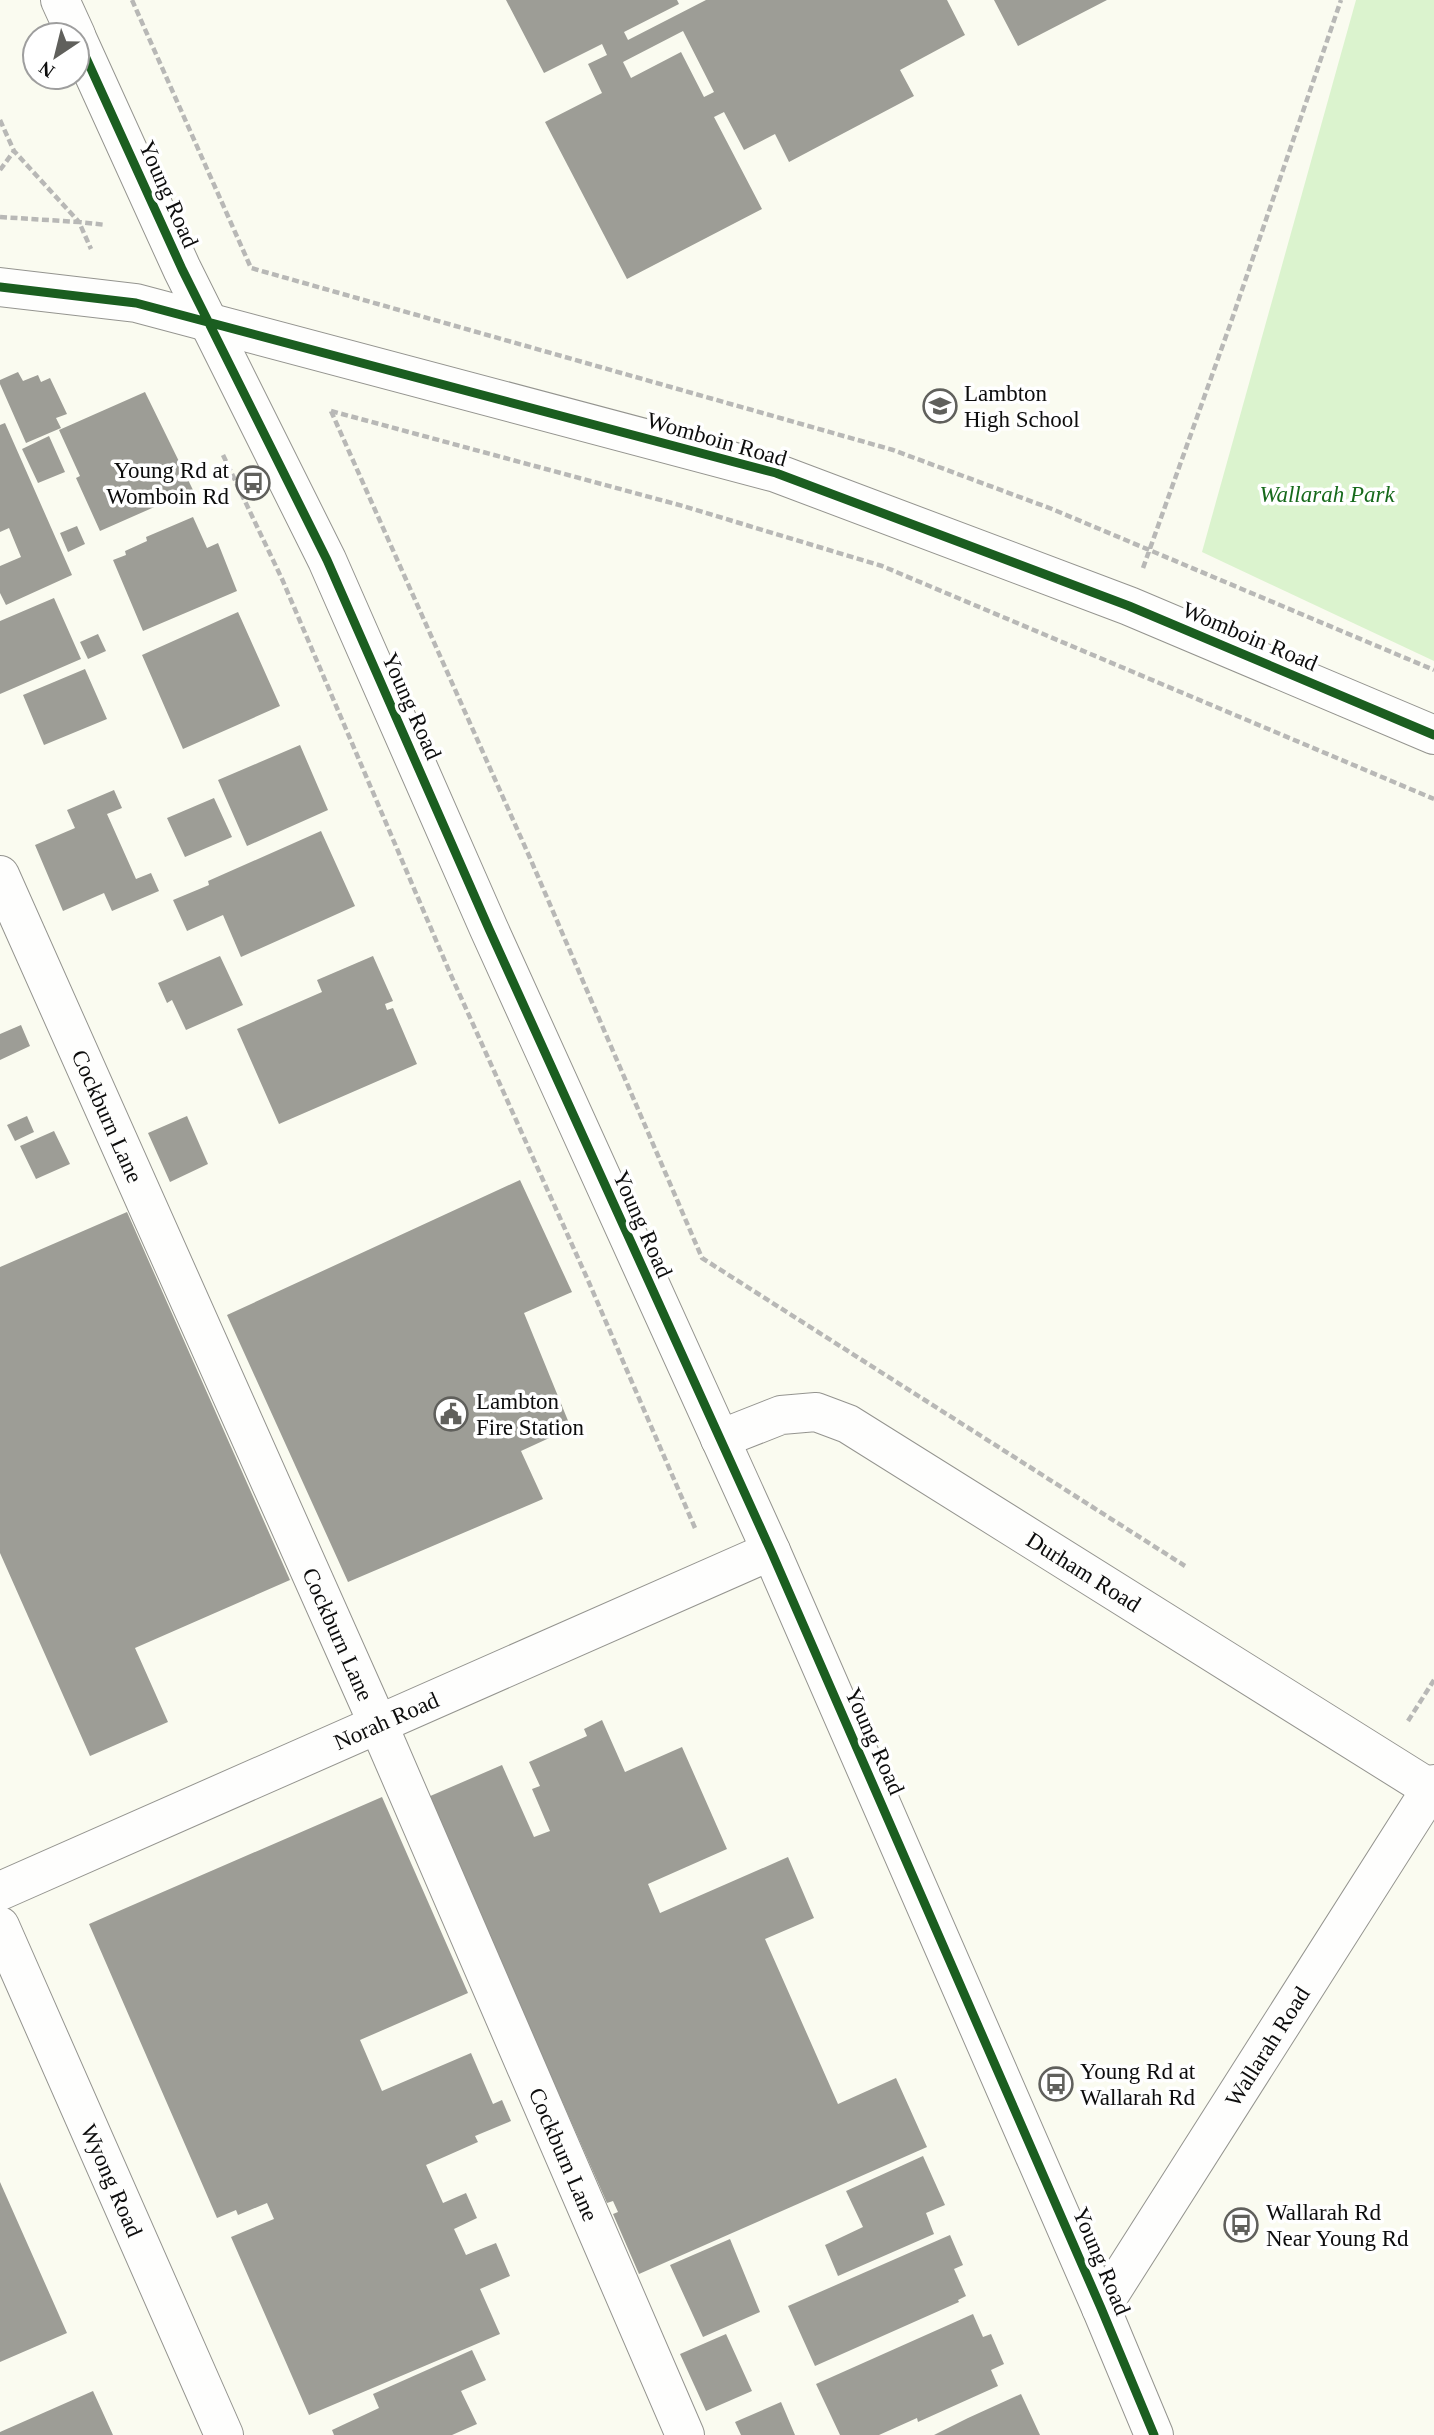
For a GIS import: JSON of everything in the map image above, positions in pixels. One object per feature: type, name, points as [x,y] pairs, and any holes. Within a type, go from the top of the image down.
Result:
[{"type":"street","name":"Young Road","points":[[60,0],[69,21]]},
{"type":"street","name":"Young Road","points":[[91,69],[182,269],[327,560],[489,929],[771,1551],[1154,2435]]},
{"type":"street","name":"Womboin Road","points":[[0,288],[136,303],[776,474],[1129,606],[1434,735]]},
{"type":"street","name":"Cockburn Lane","points":[[0,875],[378,1724],[685,2435]]},
{"type":"street","name":"Durham Road","points":[[720,1439],[781,1415],[816,1412],[848,1424],[1433,1788]]},
{"type":"street","name":"Norah Road","points":[[0,1891],[771,1551]]},
{"type":"street","name":"Wallarah Road","points":[[1101,2308],[1433,1788]]},
{"type":"street","name":"Wyong Road","points":[[0,1926],[224,2435]]},
{"type":"path","points":[[132,0],[251,268]]},
{"type":"path","points":[[1129,606],[1230,325],[1341,0]]},
{"type":"path","points":[[0,120],[14,151],[79,222],[91,249]]},
{"type":"path","points":[[0,170],[14,151]]},
{"type":"path","points":[[0,217],[106,225]]},
{"type":"path","points":[[1185,1566],[702,1258],[530,858],[331,411],[683,506],[882,566],[1434,799]]},
{"type":"path","points":[[222,453],[303,627],[450,973],[587,1278],[695,1528]]},
{"type":"path","points":[[1408,1721],[1434,1680]]},
{"type":"green space","name":"Wallarah Park","points":[[1356,0],[1434,0],[1434,661],[1202,552]]},
{"type":"building","points":[[506,0],[677,0],[679,4],[624,32],[628,40],[706,0],[947,0],[965,35],[900,70],[914,96],[789,162],[775,134],[744,150],[724,112],[714,117],[762,209],[627,279],[545,122],[602,93],[588,64],[607,55],[602,44],[544,73]],"holes":[[[683,31],[714,92],[704,97],[681,52],[631,78],[623,62]]]},
{"type":"building","points":[[994,0],[1107,0],[1018,46]]},
{"type":"building","points":[[18,372],[23,381],[38,375],[41,382],[50,378],[67,414],[56,418],[61,428],[26,443],[0,384],[0,380]]},
{"type":"building","points":[[145,392],[193,490],[100,531],[76,478],[80,476],[59,430]]},
{"type":"building","points":[[5,423],[72,575],[6,605],[0,593],[0,566],[21,557],[9,528],[0,532],[0,425]]},
{"type":"building","points":[[49,436],[65,472],[38,483],[22,449]]},
{"type":"building","points":[[193,517],[207,548],[218,543],[237,591],[143,631],[113,560],[147,541],[146,537]]},
{"type":"building","points":[[77,526],[85,544],[68,552],[60,533]]},
{"type":"building","points":[[54,598],[81,659],[0,694],[0,621]]},
{"type":"building","points":[[238,612],[280,706],[183,749],[142,655]]},
{"type":"building","points":[[98,634],[106,651],[88,659],[80,642]]},
{"type":"building","points":[[85,669],[107,719],[44,745],[23,695]]},
{"type":"building","points":[[300,745],[328,810],[247,846],[218,780]]},
{"type":"building","points":[[114,790],[122,808],[107,814],[136,879],[151,873],[159,891],[112,911],[104,893],[63,911],[35,845],[75,828],[67,810]]},
{"type":"building","points":[[214,798],[232,837],[185,857],[167,818]]},
{"type":"building","points":[[321,831],[355,906],[241,957],[223,915],[187,931],[173,900],[209,885],[208,881]]},
{"type":"building","points":[[220,956],[243,1005],[186,1030],[172,1000],[167,1003],[158,983]]},
{"type":"building","points":[[373,956],[393,1001],[385,1004],[387,1010],[393,1008],[417,1064],[279,1124],[237,1029],[322,992],[317,980]]},
{"type":"building","points":[[21,1025],[30,1046],[0,1060],[0,1034]]},
{"type":"building","points":[[27,1116],[34,1132],[15,1141],[7,1125]]},
{"type":"building","points":[[187,1116],[208,1164],[170,1182],[148,1133]]},
{"type":"building","points":[[54,1131],[70,1164],[36,1179],[20,1146]]},
{"type":"building","points":[[520,1180],[572,1292],[524,1313],[571,1428],[521,1451],[543,1499],[348,1582],[227,1315]]},
{"type":"building","points":[[127,1212],[290,1580],[135,1648],[168,1722],[90,1756],[0,1553],[0,1267]]},
{"type":"building","points":[[602,1720],[625,1772],[682,1747],[727,1849],[648,1884],[660,1913],[788,1857],[814,1918],[765,1939],[838,2104],[896,2078],[927,2147],[639,2274],[613,2214],[618,2212],[613,2201],[607,2203],[428,1797],[502,1765],[534,1837],[550,1831],[532,1789],[540,1786],[529,1762],[587,1736],[584,1729]]},
{"type":"building","points":[[382,1797],[468,1993],[360,2040],[382,2091],[471,2053],[493,2104],[502,2100],[511,2121],[475,2136],[478,2142],[426,2165],[443,2203],[466,2193],[477,2218],[454,2229],[466,2255],[496,2243],[510,2276],[480,2289],[500,2334],[309,2415],[231,2237],[274,2219],[267,2203],[238,2215],[236,2210],[217,2218],[89,1924]]},
{"type":"building","points":[[923,2156],[945,2205],[926,2213],[934,2234],[838,2276],[825,2245],[863,2227],[846,2191]]},
{"type":"building","points":[[0,2182],[67,2333],[0,2362]]},
{"type":"building","points":[[950,2235],[963,2265],[954,2269],[966,2296],[958,2300],[959,2302],[815,2366],[788,2306]]},
{"type":"building","points":[[730,2239],[760,2312],[703,2337],[670,2265]]},
{"type":"building","points":[[973,2314],[983,2337],[991,2334],[1004,2364],[991,2370],[998,2386],[918,2422],[917,2418],[879,2435],[840,2435],[816,2384]]},
{"type":"building","points":[[726,2334],[752,2391],[706,2411],[680,2354]]},
{"type":"building","points":[[472,2350],[486,2380],[461,2391],[477,2424],[452,2435],[334,2435],[332,2430],[379,2408],[373,2394]]},
{"type":"building","points":[[93,2391],[113,2435],[0,2435],[0,2432]]},
{"type":"building","points":[[1021,2394],[1040,2435],[934,2435],[968,2418]]},
{"type":"building","points":[[781,2402],[795,2435],[741,2435],[735,2422]]},
{"type":"cycle path","points":[[91,69],[182,269],[327,560],[489,929],[771,1551],[1154,2435]]},
{"type":"cycle path","points":[[0,287],[136,303],[776,473],[1129,606],[1434,735]]},
{"type":"place","name":"Lambton High School","points":[[940,406]]},
{"type":"place","name":"Young Rd at Womboin Rd","points":[[253,483]]},
{"type":"place","name":"Lambton Fire Station","points":[[451,1414]]},
{"type":"place","name":"Young Rd at Wallarah Rd","points":[[1056,2084]]},
{"type":"place","name":"Wallarah Rd Near Young Rd","points":[[1241,2225]]}]
